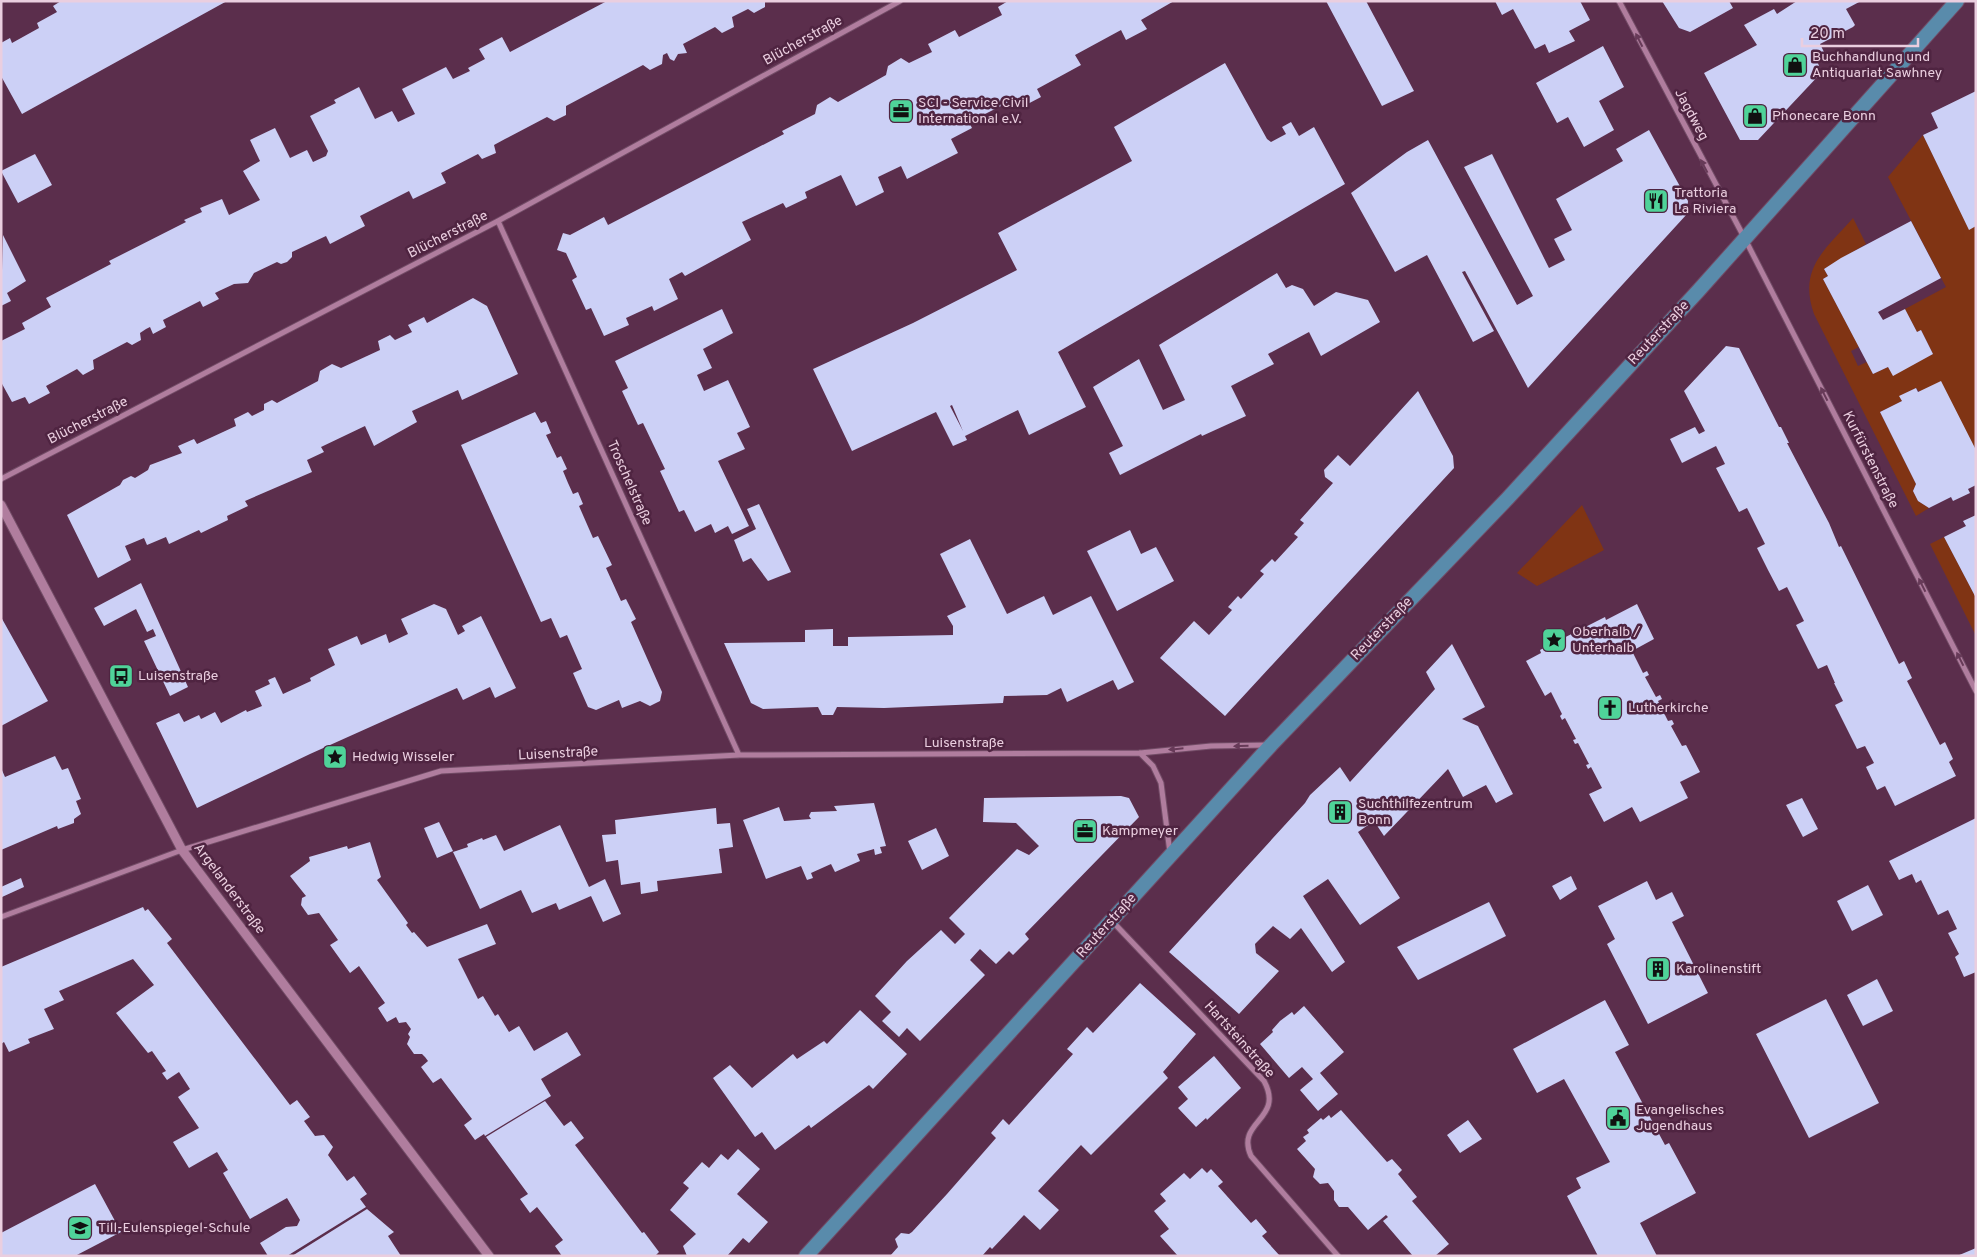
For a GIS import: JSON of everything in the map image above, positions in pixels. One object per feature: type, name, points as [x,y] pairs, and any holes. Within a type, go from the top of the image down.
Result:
[{"type":"main road","name":"Reuterstraße","points":[[806,1256],[1271,745],[1508,498],[1745,239],[1957,1]]},
{"type":"street","name":"Blücherstraße","points":[[1,479],[498,221],[900,1]]},
{"type":"street","name":"Jagdweg","points":[[1619,1],[1745,239]]},
{"type":"street","name":"Troschelstraße","points":[[498,221],[740,755]]},
{"type":"street","name":"Kurfürstenstraße","points":[[1745,239],[1976,690]]},
{"type":"street","name":"Argelanderstraße","points":[[1,505],[182,850],[489,1256]]},
{"type":"street","name":"Luisenstraße","points":[[1,917],[182,850],[441,771],[740,755],[1140,753],[1212,746],[1271,745]]},
{"type":"street","points":[[1140,753],[1153,766],[1161,783],[1171,854]]},
{"type":"street","name":"Hartsteinstraße","points":[[1111,921],[1264,1081],[1269,1092],[1270,1102],[1266,1113],[1248,1137],[1247,1147],[1251,1156],[1338,1256]]},
{"type":"shaded area","points":[[1923,135],[1969,229],[1976,226],[1976,450],[1916,388],[1900,396],[1902,401],[1880,412],[1916,484],[1913,491],[1918,501],[1929,508],[1916,516],[1814,314],[1809,284],[1812,272],[1824,250],[1853,218],[1866,244],[1824,269],[1828,276],[1823,279],[1859,347],[1851,351],[1858,366],[1867,362],[1873,374],[1888,367],[1893,375],[1933,354],[1921,330],[1917,332],[1905,309],[1946,287],[1888,177]]},
{"type":"shaded area","points":[[1582,505],[1604,550],[1537,586],[1517,573]]},
{"type":"shaded area","points":[[1944,537],[1976,598],[1976,636],[1930,544]]},
{"type":"building","points":[[61,1],[227,1],[22,114],[1,76],[1,43],[10,38],[12,43],[39,28],[37,23],[57,12],[53,6]]},
{"type":"building","points":[[607,1],[765,1],[765,7],[754,13],[748,9],[732,17],[734,27],[722,33],[715,27],[683,44],[687,53],[678,54],[674,61],[670,59],[667,53],[663,55],[662,64],[650,70],[643,65],[566,106],[566,115],[554,121],[547,117],[505,139],[494,145],[496,153],[482,159],[478,154],[441,173],[446,183],[413,199],[409,191],[360,216],[365,226],[330,244],[326,236],[292,252],[292,257],[287,262],[281,264],[277,262],[254,273],[248,283],[234,284],[215,293],[219,299],[203,307],[200,301],[163,320],[166,327],[153,334],[150,327],[146,329],[140,333],[141,340],[132,345],[127,342],[93,360],[94,369],[83,375],[77,369],[46,386],[50,393],[29,404],[25,397],[12,402],[1,382],[1,341],[25,329],[22,323],[51,307],[46,298],[111,264],[109,261],[186,222],[184,220],[202,212],[200,208],[222,199],[229,215],[260,200],[243,171],[260,161],[250,140],[275,128],[290,158],[307,150],[313,162],[326,156],[328,151],[310,116],[336,103],[334,100],[359,87],[375,119],[392,111],[398,122],[415,114],[402,89],[446,67],[453,79],[470,71],[468,68],[485,59],[479,49],[502,37],[510,52]]},
{"type":"building","points":[[1008,1],[1174,1],[1141,20],[1147,29],[1126,40],[1121,30],[1075,55],[1081,65],[1037,89],[1041,97],[1020,108],[1015,99],[969,122],[972,128],[951,139],[958,153],[907,179],[901,166],[878,177],[884,192],[856,206],[841,175],[805,192],[807,198],[786,208],[783,203],[742,222],[751,240],[685,276],[682,272],[669,279],[678,299],[654,311],[652,306],[626,318],[629,325],[604,336],[591,308],[586,310],[572,280],[577,277],[566,253],[557,250],[563,233],[570,235],[604,217],[608,225],[784,134],[782,131],[815,114],[817,105],[830,97],[838,102],[886,75],[888,66],[901,58],[909,63],[932,52],[928,44],[955,30],[959,37],[1002,15],[998,7]]},
{"type":"building","points":[[1326,1],[1366,1],[1414,91],[1382,106]]},
{"type":"building","points":[[1495,1],[1580,1],[1590,20],[1569,31],[1575,41],[1549,53],[1545,44],[1535,49],[1513,9],[1502,15]]},
{"type":"building","points":[[1662,1],[1729,1],[1733,8],[1690,32],[1679,28]]},
{"type":"building","points":[[1797,1],[1861,1],[1846,9],[1855,25],[1820,44],[1825,54],[1818,63],[1821,73],[1758,140],[1740,140],[1704,73],[1757,45],[1744,25],[1774,9],[1777,14]]},
{"type":"building","points":[[1603,46],[1624,87],[1599,101],[1614,130],[1584,147],[1568,117],[1557,123],[1536,83]]},
{"type":"building","points":[[1225,63],[1267,139],[1271,142],[1286,134],[1282,127],[1291,122],[1299,136],[1314,127],[1345,184],[1058,352],[1086,407],[1029,435],[1018,410],[965,436],[967,440],[953,446],[936,412],[852,451],[813,369],[913,323],[1017,270],[998,233],[1132,161],[1114,127]],"holes":[[[952,405],[963,431],[950,406]]]},
{"type":"building","points":[[1976,91],[1976,226],[1969,230],[1923,135],[1938,128],[1931,113]]},
{"type":"building","points":[[1649,130],[1688,201],[1687,214],[1528,388],[1465,271],[1462,272],[1494,331],[1473,342],[1427,255],[1395,272],[1351,193],[1407,152],[1428,140],[1517,305],[1533,296],[1464,167],[1492,154],[1549,268],[1565,260],[1554,239],[1572,230],[1556,199],[1623,161],[1616,149]]},
{"type":"building","points":[[35,154],[52,185],[18,203],[1,171]]},
{"type":"building","points":[[1911,221],[1941,278],[1878,312],[1883,320],[1905,309],[1917,332],[1921,330],[1933,354],[1893,376],[1888,367],[1873,374],[1823,279],[1828,276],[1824,269]]},
{"type":"building","points":[[3,235],[26,281],[7,293],[11,301],[1,306]]},
{"type":"building","points":[[1277,273],[1286,288],[1292,285],[1303,289],[1314,306],[1336,292],[1368,300],[1380,322],[1321,356],[1309,332],[1268,354],[1274,364],[1231,386],[1246,416],[1202,436],[1201,434],[1120,475],[1109,453],[1123,446],[1093,387],[1139,359],[1163,410],[1185,400],[1159,345]]},
{"type":"building","points":[[473,298],[487,306],[518,374],[462,400],[458,390],[412,411],[417,422],[374,446],[365,426],[321,447],[324,452],[307,460],[312,472],[245,501],[248,506],[227,516],[228,520],[201,533],[199,530],[169,544],[166,537],[147,545],[144,538],[125,546],[131,560],[98,578],[67,515],[120,485],[123,480],[131,476],[135,478],[148,470],[150,465],[182,453],[178,446],[194,439],[197,444],[236,426],[234,419],[248,412],[252,416],[264,410],[264,404],[272,400],[277,403],[318,381],[320,371],[332,364],[341,368],[380,350],[378,341],[390,335],[395,340],[412,332],[408,325],[424,317],[427,323]]},
{"type":"building","points":[[722,309],[733,333],[703,349],[712,368],[697,375],[704,391],[728,380],[750,427],[737,433],[745,449],[718,461],[749,526],[732,534],[728,526],[715,533],[711,524],[695,532],[684,510],[679,512],[660,471],[665,469],[643,423],[638,425],[622,391],[628,388],[615,361]]},
{"type":"building","points":[[1726,346],[1739,348],[1779,427],[1781,427],[1789,443],[1787,443],[1829,523],[1839,547],[1841,546],[1899,664],[1904,661],[1912,678],[1907,681],[1940,745],[1945,742],[1953,759],[1949,762],[1956,776],[1895,806],[1885,786],[1877,790],[1866,767],[1874,763],[1865,746],[1857,749],[1835,705],[1843,701],[1827,665],[1818,669],[1796,625],[1804,621],[1787,587],[1779,591],[1757,548],[1765,544],[1747,508],[1739,512],[1716,468],[1725,464],[1716,446],[1682,463],[1670,439],[1695,427],[1699,434],[1705,431],[1684,391]]},
{"type":"building","points":[[1941,381],[1976,450],[1976,485],[1968,489],[1970,493],[1953,501],[1951,497],[1929,508],[1918,501],[1913,491],[1916,484],[1880,412],[1902,401],[1899,396],[1916,388],[1918,392]]},
{"type":"building","points":[[1418,391],[1453,456],[1454,468],[1225,716],[1160,658],[1194,621],[1209,635],[1232,610],[1228,607],[1238,596],[1241,599],[1264,574],[1260,571],[1272,559],[1275,562],[1298,537],[1294,534],[1304,523],[1300,520],[1333,483],[1325,477],[1324,470],[1338,455],[1350,466]]},
{"type":"building","points":[[535,412],[541,423],[546,421],[551,433],[546,435],[557,458],[561,456],[567,469],[563,471],[573,494],[578,492],[583,504],[579,506],[593,538],[598,536],[612,565],[606,568],[621,601],[626,599],[636,619],[631,622],[662,692],[660,701],[650,706],[640,701],[622,708],[619,700],[596,710],[588,707],[573,673],[582,669],[567,635],[560,638],[551,618],[541,622],[461,445]]},
{"type":"building","points":[[759,504],[791,572],[768,581],[751,558],[743,562],[734,540],[756,529],[747,509]]},
{"type":"building","points":[[1976,515],[1976,598],[1944,537],[1966,526],[1963,521]]},
{"type":"building","points":[[1130,530],[1141,554],[1156,547],[1174,581],[1117,611],[1087,551]]},
{"type":"building","points":[[970,539],[1007,614],[1044,596],[1053,615],[1091,596],[1134,682],[1118,690],[1113,680],[1067,702],[1061,688],[1047,695],[1004,696],[1003,703],[884,708],[837,707],[833,715],[822,715],[818,707],[763,709],[751,703],[724,643],[805,642],[805,630],[833,629],[833,646],[848,646],[848,637],[953,635],[953,626],[947,616],[966,607],[940,554]]},
{"type":"building","points":[[141,583],[188,687],[170,696],[144,641],[156,636],[153,629],[147,632],[136,609],[104,626],[94,608]]},
{"type":"building","points":[[434,604],[446,609],[458,635],[465,631],[462,626],[481,616],[516,688],[495,698],[490,687],[463,700],[457,688],[310,754],[197,808],[156,723],[179,713],[184,722],[199,715],[201,719],[215,712],[221,723],[246,710],[247,712],[262,706],[255,691],[270,684],[268,680],[275,677],[283,694],[311,681],[310,678],[335,665],[328,649],[357,636],[361,645],[386,634],[389,643],[408,634],[401,619]]},
{"type":"building","name":"Lutherkirche","points":[[1637,604],[1654,639],[1632,651],[1643,673],[1647,671],[1649,675],[1645,677],[1656,697],[1660,695],[1662,699],[1658,701],[1668,721],[1672,720],[1674,724],[1671,726],[1682,746],[1686,745],[1700,772],[1680,782],[1688,798],[1640,822],[1632,807],[1604,822],[1589,794],[1602,788],[1591,767],[1588,769],[1586,765],[1589,764],[1578,743],[1575,744],[1573,740],[1576,739],[1565,718],[1562,720],[1560,716],[1562,714],[1551,692],[1545,696],[1526,661],[1541,653],[1540,650],[1605,617],[1606,620]]},
{"type":"building","points":[[1,617],[48,701],[1,726]]},
{"type":"building","points":[[1452,644],[1485,707],[1462,719],[1478,726],[1513,794],[1496,803],[1486,785],[1463,797],[1448,769],[1384,836],[1374,821],[1358,832],[1400,898],[1360,925],[1328,879],[1303,896],[1345,962],[1332,972],[1301,928],[1290,939],[1273,926],[1255,944],[1256,953],[1279,971],[1239,1014],[1169,952],[1305,803],[1310,795],[1340,767],[1350,782],[1435,689],[1426,672]]},
{"type":"building","points":[[55,756],[62,770],[68,768],[81,799],[76,801],[81,814],[74,819],[74,823],[58,829],[57,826],[1,850],[1,768],[5,777]]},
{"type":"building","points":[[1121,796],[1129,798],[1139,817],[1025,934],[1029,939],[1013,955],[1009,951],[996,964],[980,949],[970,960],[985,975],[920,1041],[907,1028],[899,1037],[882,1021],[891,1012],[875,996],[907,961],[941,930],[955,944],[965,934],[949,918],[1017,849],[1029,855],[1039,846],[1016,823],[983,822],[984,798]]},
{"type":"building","points":[[1802,798],[1818,829],[1803,837],[1786,805]]},
{"type":"building","points":[[874,803],[886,846],[880,847],[882,853],[875,855],[874,849],[857,854],[860,861],[835,872],[831,864],[811,873],[813,878],[807,880],[801,866],[766,879],[743,820],[779,807],[784,821],[811,819],[809,816],[811,812],[837,811],[834,806]]},
{"type":"building","points":[[716,808],[717,824],[730,823],[733,847],[719,849],[722,873],[657,881],[658,891],[641,894],[640,882],[621,885],[618,860],[606,862],[602,835],[616,834],[615,820]]},
{"type":"building","points":[[1976,818],[1976,972],[1964,977],[1955,957],[1959,954],[1948,933],[1957,929],[1948,910],[1938,915],[1921,880],[1916,883],[1912,874],[1899,880],[1889,861]]},
{"type":"building","points":[[439,822],[453,851],[437,858],[424,828]]},
{"type":"building","points":[[560,825],[589,887],[605,879],[621,914],[603,922],[591,896],[559,910],[556,903],[532,913],[521,890],[480,909],[453,852],[468,847],[467,844],[482,838],[483,840],[496,835],[504,851]]},
{"type":"building","points":[[936,828],[949,856],[922,870],[908,841]]},
{"type":"building","points":[[370,842],[381,877],[377,880],[408,923],[406,925],[427,947],[487,924],[496,944],[458,959],[478,999],[483,996],[495,1016],[498,1014],[509,1032],[519,1026],[534,1051],[567,1032],[581,1055],[541,1079],[551,1096],[485,1136],[484,1134],[475,1140],[464,1125],[472,1119],[441,1078],[433,1083],[421,1067],[428,1061],[422,1054],[414,1054],[407,1044],[410,1037],[408,1034],[411,1029],[406,1022],[399,1023],[396,1017],[387,1022],[378,1008],[385,1003],[359,966],[350,973],[330,945],[338,940],[319,913],[308,915],[301,905],[302,898],[306,896],[290,876],[310,861],[309,857],[347,846],[348,849]]},
{"type":"building","points":[[1571,876],[1577,889],[1560,900],[1552,886]]},
{"type":"building","points":[[21,878],[24,887],[2,897],[1,887]]},
{"type":"building","name":"Karolinenstift","points":[[1647,881],[1656,900],[1672,892],[1684,916],[1672,922],[1708,993],[1648,1024],[1607,944],[1615,939],[1598,906]]},
{"type":"building","points":[[1868,885],[1883,915],[1852,931],[1837,901]]},
{"type":"building","points":[[1489,902],[1506,936],[1418,980],[1397,947]]},
{"type":"building","points":[[143,907],[145,911],[148,909],[172,939],[167,943],[290,1105],[297,1100],[310,1117],[304,1121],[315,1136],[324,1135],[333,1147],[328,1155],[347,1181],[354,1176],[367,1194],[360,1199],[366,1207],[287,1256],[268,1256],[260,1243],[286,1227],[297,1226],[300,1220],[287,1198],[250,1219],[223,1173],[228,1170],[217,1152],[189,1168],[173,1142],[199,1128],[178,1097],[190,1089],[179,1072],[167,1080],[162,1073],[166,1071],[152,1051],[148,1053],[116,1013],[154,985],[133,959],[59,991],[64,1000],[44,1009],[54,1029],[28,1039],[30,1043],[9,1052],[4,1042],[1,1044],[1,967]]},
{"type":"building","points":[[1877,979],[1893,1011],[1863,1026],[1847,995]]},
{"type":"building","points":[[1140,983],[1196,1034],[1163,1072],[1168,1078],[1091,1155],[1081,1145],[1038,1191],[1059,1210],[1040,1230],[1024,1215],[992,1249],[990,1247],[982,1256],[890,1256],[898,1247],[895,1239],[901,1233],[909,1234],[912,1232],[947,1194],[996,1138],[991,1133],[1003,1119],[1009,1125],[1073,1054],[1067,1049],[1087,1027],[1093,1033]]},
{"type":"building","points":[[1826,999],[1879,1103],[1809,1138],[1756,1034]]},
{"type":"building","name":"Evangelisches Jugendhaus","points":[[1605,1000],[1629,1045],[1615,1052],[1665,1145],[1669,1143],[1696,1193],[1640,1223],[1657,1256],[1598,1256],[1567,1196],[1581,1188],[1576,1178],[1610,1162],[1564,1079],[1537,1093],[1513,1049]]},
{"type":"building","points":[[1304,1006],[1344,1052],[1320,1073],[1338,1094],[1318,1111],[1300,1090],[1313,1079],[1302,1067],[1289,1078],[1260,1044],[1273,1032],[1272,1030],[1280,1021],[1292,1012],[1294,1015]]},
{"type":"building","points":[[860,1010],[907,1054],[873,1089],[869,1085],[811,1128],[809,1125],[775,1150],[762,1132],[755,1137],[713,1078],[730,1065],[752,1088],[793,1054],[797,1059],[824,1041],[827,1044]]},
{"type":"building","points":[[1214,1056],[1241,1088],[1207,1120],[1206,1118],[1196,1127],[1178,1108],[1188,1099],[1178,1087]]},
{"type":"building","points":[[545,1101],[564,1126],[571,1121],[584,1138],[575,1145],[642,1233],[644,1232],[659,1252],[655,1256],[562,1256],[555,1246],[563,1240],[537,1207],[530,1213],[520,1199],[528,1194],[486,1137]]},
{"type":"building","points":[[1341,1110],[1387,1162],[1392,1159],[1402,1170],[1398,1174],[1417,1197],[1412,1201],[1449,1244],[1435,1256],[1413,1256],[1383,1221],[1388,1217],[1386,1215],[1368,1230],[1348,1207],[1339,1207],[1334,1200],[1334,1191],[1328,1183],[1320,1184],[1313,1177],[1315,1169],[1297,1149],[1306,1141],[1303,1137],[1309,1133],[1307,1130],[1321,1118],[1323,1120],[1329,1115],[1331,1118]]},
{"type":"building","points":[[1468,1120],[1482,1139],[1460,1153],[1447,1135]]},
{"type":"building","points":[[738,1149],[760,1169],[737,1194],[768,1222],[749,1243],[743,1238],[727,1256],[687,1256],[683,1246],[696,1234],[670,1210],[689,1188],[683,1183],[702,1162],[709,1168],[721,1154],[728,1160]]},
{"type":"building","points":[[1202,1168],[1207,1173],[1211,1169],[1223,1182],[1218,1186],[1251,1223],[1256,1219],[1267,1232],[1262,1236],[1280,1256],[1178,1256],[1160,1236],[1169,1229],[1154,1211],[1166,1201],[1160,1194],[1184,1173],[1190,1179]]},
{"type":"building","points":[[95,1184],[121,1232],[75,1256],[1,1256],[1,1233]]},
{"type":"building","points":[[367,1209],[394,1232],[388,1236],[401,1256],[292,1256]]},
{"type":"building","points":[[1976,1248],[1976,1256],[1957,1256]]},
{"type":"place","name":"Buchhandlung und Antiquariat Sawhney","points":[[1795,65]]},
{"type":"place","name":"SCI - Service Civil International e.V.","points":[[901,111]]},
{"type":"place","name":"Phonecare Bonn","points":[[1755,116]]},
{"type":"place","name":"Trattoria La Riviera","points":[[1656,201]]},
{"type":"place","name":"Oberhalb / Unterhalb","points":[[1554,640]]},
{"type":"place","name":"Luisenstraße","points":[[121,676]]},
{"type":"place","name":"Lutherkirche","points":[[1610,708]]},
{"type":"place","name":"Hedwig Wisseler","points":[[335,757]]},
{"type":"place","name":"Suchthilfezentrum Bonn","points":[[1340,812]]},
{"type":"place","name":"Kampmeyer","points":[[1085,831]]},
{"type":"place","name":"Karolinenstift","points":[[1658,969]]},
{"type":"place","name":"Evangelisches Jugendhaus","points":[[1618,1118]]},
{"type":"place","name":"Till-Eulenspiegel-Schule","points":[[80,1228]]}]
